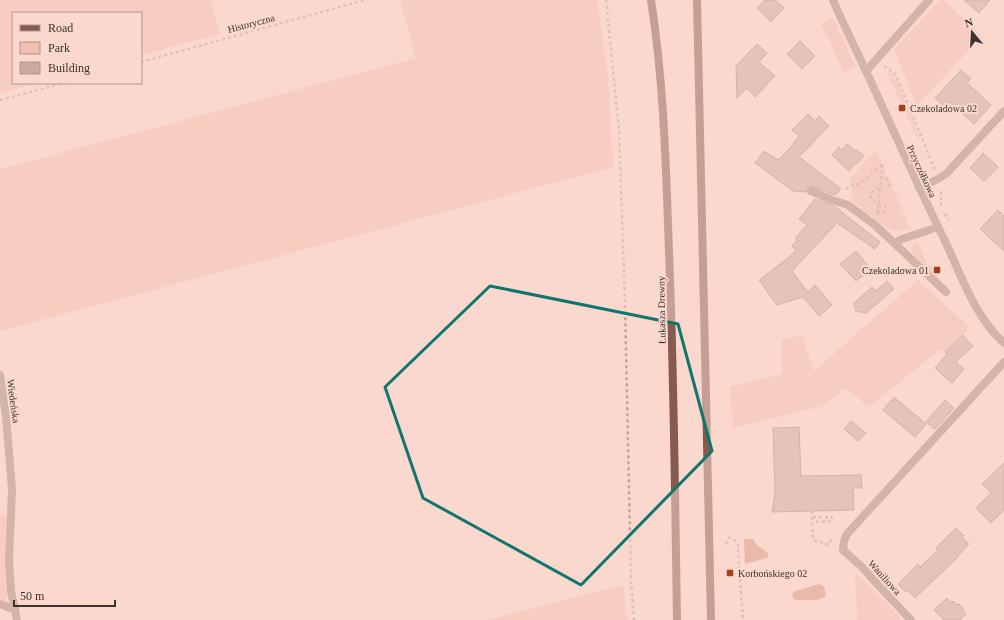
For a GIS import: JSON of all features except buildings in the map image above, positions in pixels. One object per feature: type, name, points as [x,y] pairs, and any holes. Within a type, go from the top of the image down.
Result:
[{"type":"main road","name":"Łukasza Drewny","points":[[651,0],[666,147],[671,296],[677,620]]},
{"type":"main road","points":[[697,0],[711,620]]},
{"type":"street","name":"Przyczółkowa","points":[[832,0],[969,293],[987,324],[1004,343]]},
{"type":"street","points":[[866,71],[929,0]]},
{"type":"street","points":[[919,188],[938,179],[947,172],[1004,112]]},
{"type":"street","points":[[811,191],[848,205],[875,225],[946,292]]},
{"type":"street","points":[[895,243],[902,239],[938,227]]},
{"type":"street","name":"Waniliowa","points":[[911,620],[880,583],[843,550],[844,541],[847,534],[1004,362]]},
{"type":"street","name":"Wiedeńska","points":[[0,375],[6,416],[12,489],[9,560],[11,591],[17,620]]},
{"type":"street","points":[[0,604],[15,610]]},
{"type":"path","name":"Historyczna","points":[[142,62],[366,0]]},
{"type":"path","points":[[606,0],[618,130],[625,304],[631,582],[634,620]]},
{"type":"path","points":[[875,61],[894,73],[898,80],[938,179],[941,188],[941,208],[949,220]]},
{"type":"path","points":[[0,100],[60,84]]},
{"type":"path","points":[[846,188],[852,185],[858,186],[884,163],[875,225]]},
{"type":"path","points":[[886,178],[890,186],[894,184]]},
{"type":"path","points":[[877,211],[883,212],[886,210],[885,206],[871,200],[870,194],[872,191],[880,188]]},
{"type":"path","points":[[812,511],[813,540],[825,542],[828,545],[833,538]]},
{"type":"path","points":[[812,517],[832,517],[832,522],[813,522]]},
{"type":"path","points":[[726,544],[729,538],[732,538],[738,542],[743,618],[741,620]]},
{"type":"highlighted area","points":[[490,286],[678,324],[712,451],[581,585],[423,498],[385,387]]},
{"type":"green space","points":[[0,0],[211,0],[220,34],[142,55],[142,12],[12,12],[12,84],[35,84],[0,93]]},
{"type":"green space","points":[[400,0],[597,0],[608,78],[613,167],[0,331],[0,169],[416,58]]},
{"type":"green space","points":[[940,0],[944,0],[982,36],[917,106],[894,49]]},
{"type":"green space","points":[[831,19],[834,20],[855,66],[844,72],[821,23]]},
{"type":"green space","points":[[886,71],[892,74],[897,82],[920,139],[918,139]]},
{"type":"green space","points":[[876,150],[911,229],[896,231],[886,227],[853,202],[851,190],[854,185],[849,179]]},
{"type":"green space","points":[[917,241],[928,265],[932,264],[938,279],[913,256],[912,247]]},
{"type":"green space","points":[[918,280],[970,328],[945,352],[941,349],[869,407],[845,388],[824,406],[733,428],[730,387],[782,374],[782,340],[802,335],[814,371]]},
{"type":"green space","points":[[6,514],[5,556],[7,602],[0,599],[0,516]]},
{"type":"green space","points":[[855,571],[900,617],[897,620],[857,620]]},
{"type":"green space","points":[[618,586],[624,586],[625,614],[628,614],[628,620],[488,620]]},
{"type":"shaded area","points":[[744,539],[753,539],[761,549],[768,553],[767,558],[745,564]]},
{"type":"shaded area","points":[[819,584],[824,586],[826,596],[823,598],[795,600],[792,596],[793,592]]},
{"type":"place","name":"Czekoladowa 02","points":[[902,108]]},
{"type":"place","name":"Czekoladowa 01","points":[[937,270]]},
{"type":"place","name":"Korbońskiego 02","points":[[730,573]]}]
